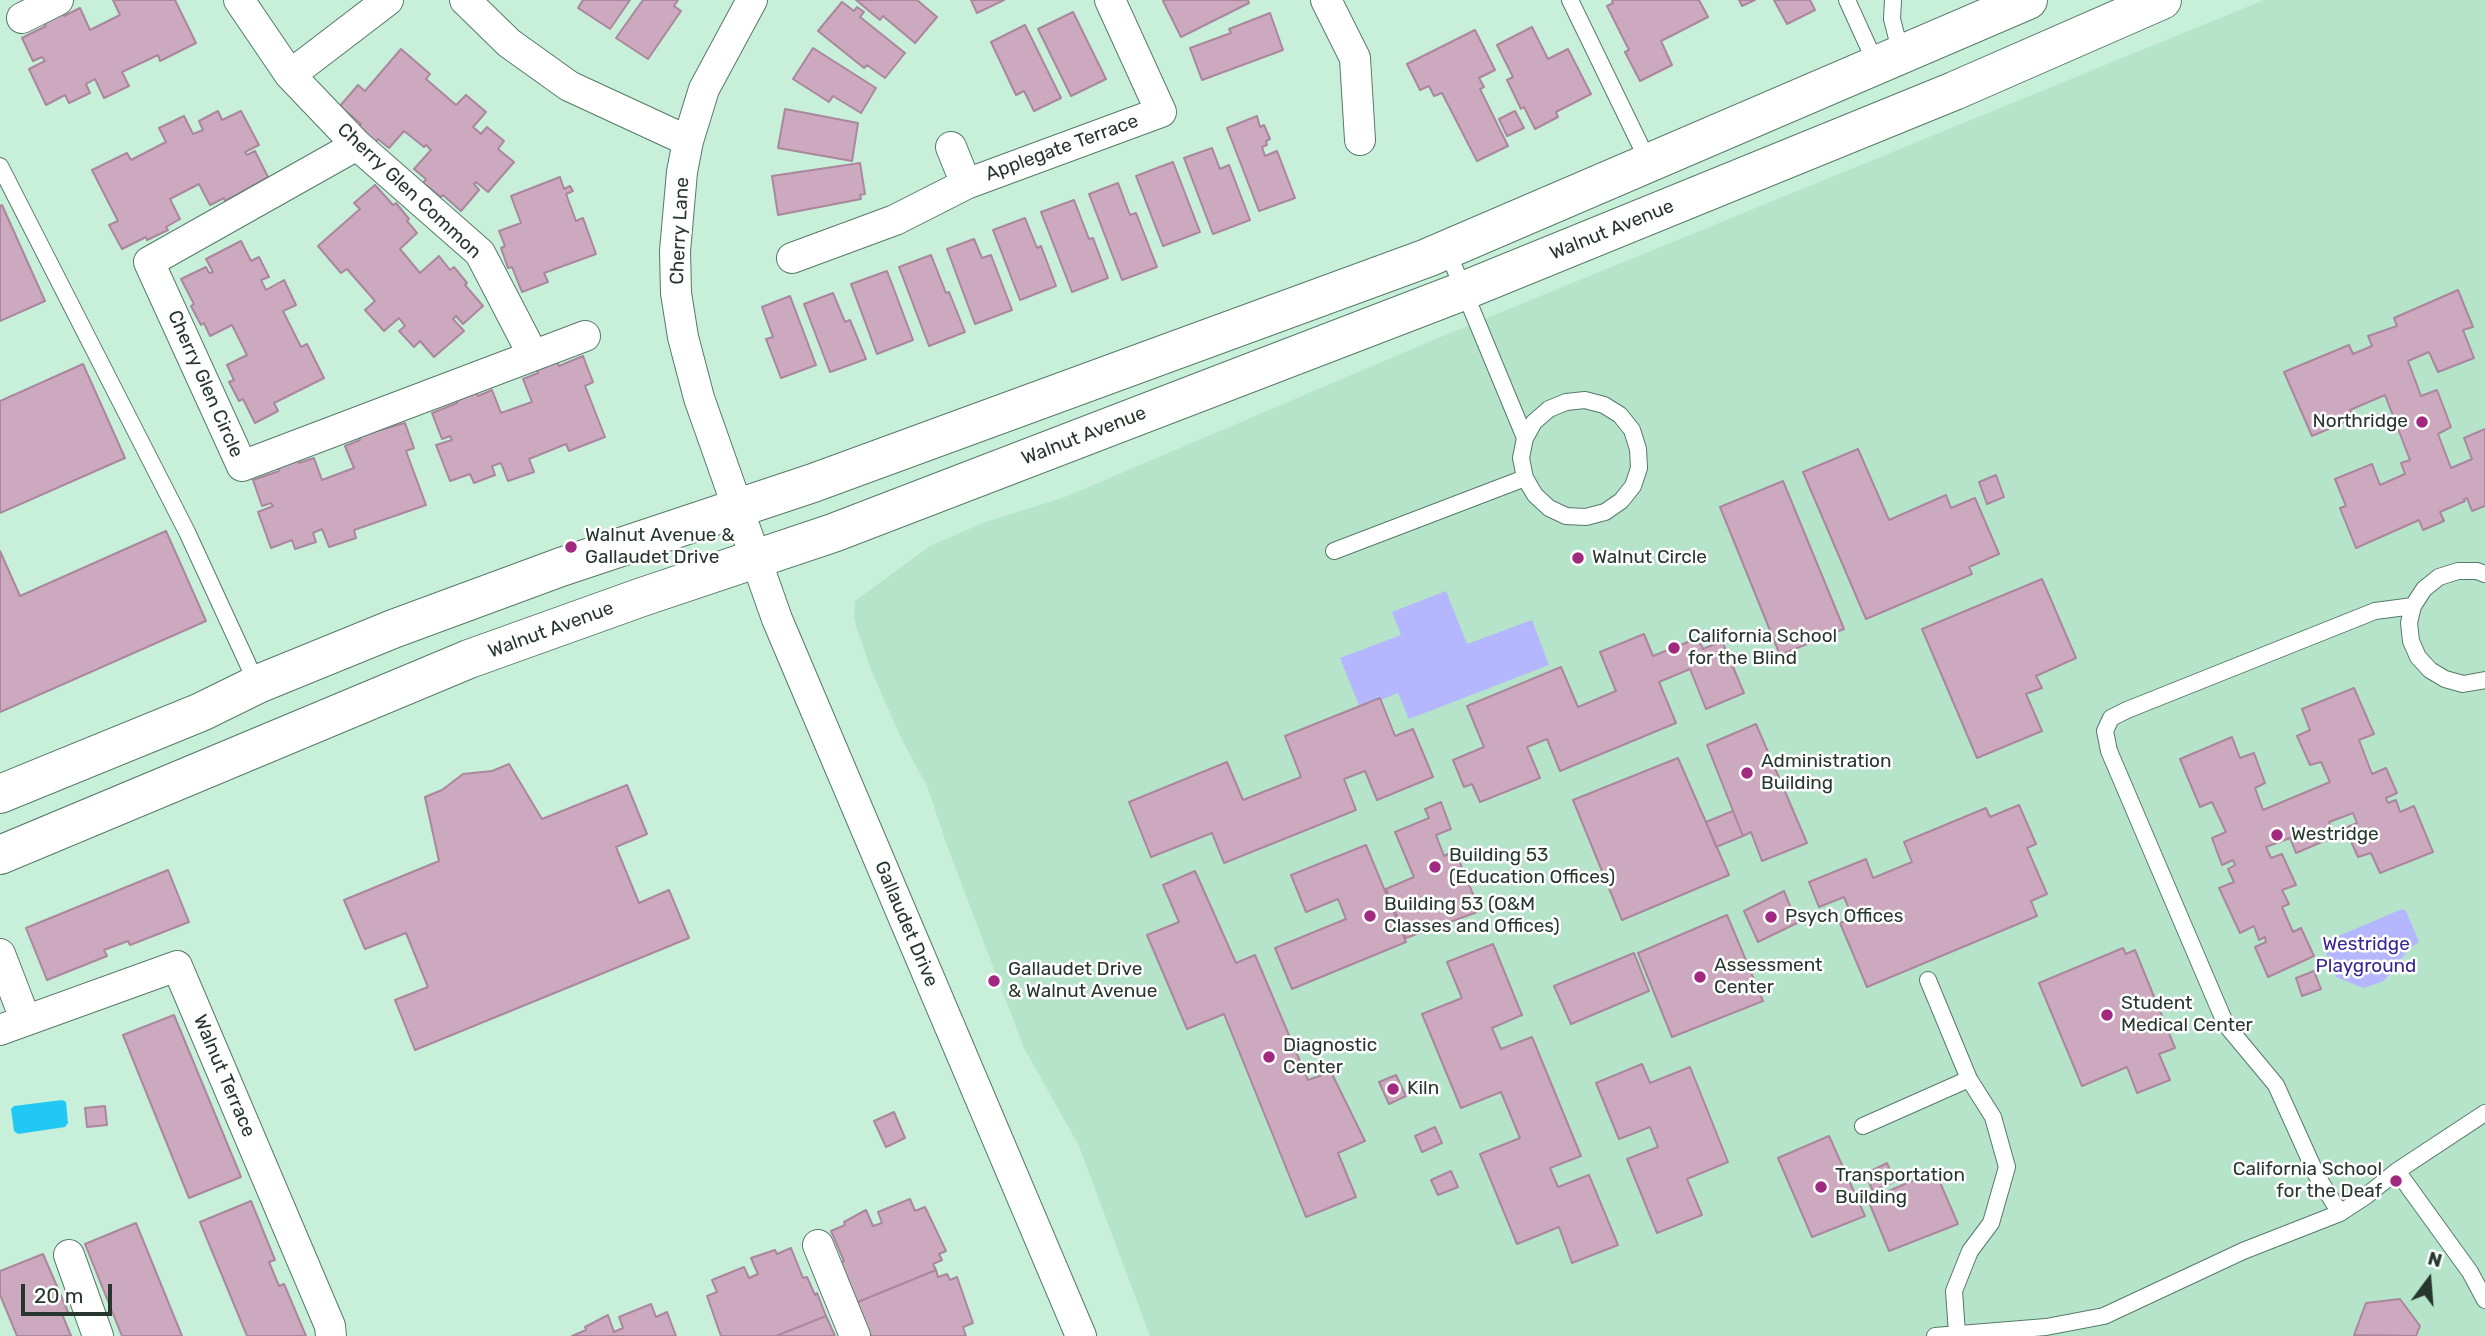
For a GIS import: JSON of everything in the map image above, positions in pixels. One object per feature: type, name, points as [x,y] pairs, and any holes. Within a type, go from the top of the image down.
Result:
[{"type":"main road","points":[[0,794],[201,712],[258,684],[440,611],[561,567],[737,509],[1447,249],[1889,61],[1979,16],[2028,0]]},
{"type":"main road","name":"Walnut Avenue","points":[[0,855],[469,659],[833,533],[1463,291],[1954,91],[2162,0]]},
{"type":"street","points":[[22,18],[58,0]]},
{"type":"street","name":"Cherry Glen Common","points":[[239,0],[290,75],[357,145],[480,253],[533,355]]},
{"type":"street","points":[[290,75],[388,0]]},
{"type":"street","points":[[465,0],[509,43],[569,86],[688,141]]},
{"type":"street","name":"Cherry Lane","points":[[737,509],[699,398],[683,337],[676,293],[675,251],[682,172],[688,141],[704,89],[752,0]]},
{"type":"street","name":"Applegate Terrace","points":[[792,258],[895,220],[966,184],[1161,112],[1110,0]]},
{"type":"street","points":[[1326,0],[1355,58],[1360,140]]},
{"type":"street","name":"Cherry Glen Circle","points":[[357,145],[149,262],[242,466],[584,336]]},
{"type":"street","name":"Applegate Terrace","points":[[951,146],[966,184]]},
{"type":"street","name":"Gallaudet Drive","points":[[737,509],[782,631],[1081,1336]]},
{"type":"street","name":"Walnut Terrace","points":[[0,954],[13,1024],[177,966],[330,1326],[331,1336]]},
{"type":"street","points":[[818,1245],[855,1336]]},
{"type":"street","points":[[69,1255],[98,1336]]},
{"type":"lane","points":[[1570,0],[1649,163]]},
{"type":"lane","points":[[1847,0],[1889,61]]},
{"type":"lane","points":[[1889,61],[1893,0]]},
{"type":"lane","points":[[0,166],[187,532],[258,684]]},
{"type":"lane","points":[[1447,249],[1525,438]]},
{"type":"lane","points":[[1585,400],[1604,405],[1620,415],[1632,430],[1638,449],[1639,468],[1633,486],[1621,501],[1605,512],[1586,517],[1566,516],[1549,508],[1535,495],[1525,478],[1521,458],[1525,438],[1534,422],[1549,409],[1566,402],[1585,400]]},
{"type":"lane","points":[[1334,551],[1525,478]]},
{"type":"lane","points":[[2485,574],[2458,571],[2439,577],[2424,589],[2413,606],[2409,623],[2411,641],[2418,657],[2430,670],[2445,679],[2462,684],[2485,680]]},
{"type":"lane","points":[[2340,1213],[2317,1176],[2276,1085],[2226,1025],[2109,751],[2105,731],[2111,718],[2127,710],[2375,611],[2413,606]]},
{"type":"lane","points":[[1928,980],[1969,1079],[1993,1117],[2007,1167],[1991,1223],[1970,1251],[1954,1291],[1956,1332]]},
{"type":"lane","points":[[1863,1126],[1969,1079]]},
{"type":"lane","points":[[1935,1336],[1956,1332],[2046,1327],[2104,1316],[2243,1251],[2340,1213],[2397,1171],[2485,1113]]},
{"type":"lane","points":[[2397,1171],[2470,1272],[2485,1300]]},
{"type":"shaded area","name":"California School for the Blind","points":[[2264,0],[2485,0],[2485,1336],[1150,1336],[1079,1146],[1024,1048],[927,786],[902,740],[871,670],[856,626],[855,601],[930,546],[983,523],[1065,497],[1438,338]]},
{"type":"shaded area","points":[[62,1100],[66,1102],[68,1123],[65,1127],[18,1134],[14,1131],[11,1109],[14,1106]]},
{"type":"green space","points":[[1446,591],[1467,644],[1532,620],[1549,665],[1409,719],[1398,693],[1360,708],[1340,658],[1401,635],[1392,612]]},
{"type":"green space","name":"Westridge Playground","points":[[2402,909],[2406,911],[2419,942],[2409,949],[2384,981],[2363,988],[2336,977],[2322,943]]},
{"type":"building","points":[[113,0],[175,0],[196,43],[160,61],[158,55],[122,72],[129,86],[104,98],[95,79],[86,84],[90,93],[69,103],[65,95],[46,105],[29,69],[45,61],[42,57],[33,61],[22,38],[46,26],[44,22],[63,12],[64,16],[80,8],[90,30],[120,15]]},
{"type":"building","points":[[583,0],[630,0],[610,29],[578,8]]},
{"type":"building","points":[[643,0],[678,0],[674,6],[681,11],[648,59],[616,38]]},
{"type":"building","points":[[856,0],[917,0],[937,17],[915,43],[883,16],[880,20]]},
{"type":"building","points":[[971,0],[1004,0],[977,13]]},
{"type":"building","points":[[1248,0],[1249,3],[1181,37],[1163,1]]},
{"type":"building","points":[[1612,0],[1699,0],[1708,17],[1661,41],[1672,65],[1640,81],[1625,52],[1629,50],[1607,6],[1613,3]]},
{"type":"building","points":[[1739,0],[1755,0],[1742,6]]},
{"type":"building","points":[[1774,0],[1810,0],[1815,10],[1787,24]]},
{"type":"building","points":[[842,2],[854,11],[857,7],[864,12],[860,17],[905,53],[885,78],[867,65],[864,68],[818,31]]},
{"type":"building","points":[[1073,12],[1106,79],[1071,96],[1038,29]]},
{"type":"building","points":[[1270,13],[1283,50],[1202,80],[1190,48],[1231,33],[1229,29]]},
{"type":"building","points":[[1025,25],[1061,98],[1034,111],[1024,91],[1016,95],[991,42]]},
{"type":"building","points":[[1532,27],[1548,59],[1568,49],[1591,94],[1556,112],[1558,117],[1535,129],[1524,107],[1521,109],[1507,80],[1513,77],[1497,45]]},
{"type":"building","points":[[1475,30],[1495,70],[1479,78],[1484,87],[1480,89],[1508,146],[1477,161],[1442,93],[1434,96],[1429,86],[1420,90],[1407,64]]},
{"type":"building","points":[[813,48],[876,88],[861,113],[833,96],[829,102],[793,79]]},
{"type":"building","points":[[401,49],[430,74],[426,79],[456,105],[466,95],[486,112],[473,127],[481,134],[487,127],[504,141],[498,149],[514,162],[488,192],[476,182],[474,184],[479,190],[461,211],[443,195],[441,197],[423,183],[426,179],[414,169],[431,150],[426,145],[424,147],[404,131],[389,148],[378,139],[376,142],[358,127],[361,124],[340,106],[358,85],[365,91]]},
{"type":"building","points":[[785,109],[858,123],[852,161],[778,148]]},
{"type":"building","points":[[218,111],[222,120],[241,111],[259,145],[245,152],[247,155],[255,151],[268,177],[225,201],[224,198],[210,205],[199,184],[170,199],[180,219],[166,227],[168,230],[122,249],[109,225],[118,221],[92,170],[127,153],[131,160],[166,142],[159,128],[184,116],[193,134],[203,130],[199,121]]},
{"type":"building","points":[[1515,111],[1524,128],[1507,136],[1499,119]]},
{"type":"building","points":[[1257,116],[1260,127],[1264,125],[1270,139],[1266,141],[1267,145],[1262,147],[1265,156],[1277,151],[1295,198],[1259,211],[1227,128]]},
{"type":"building","points":[[1212,148],[1220,169],[1229,165],[1250,220],[1213,234],[1184,158]]},
{"type":"building","points":[[1173,162],[1200,232],[1163,246],[1136,176]]},
{"type":"building","points":[[860,163],[865,194],[860,195],[861,199],[778,215],[772,176]]},
{"type":"building","points":[[560,177],[564,189],[570,186],[573,191],[566,194],[576,221],[583,218],[596,254],[544,273],[548,282],[522,292],[512,267],[508,268],[501,248],[505,246],[499,231],[521,223],[511,196]]},
{"type":"building","points":[[1118,183],[1130,215],[1136,213],[1157,267],[1122,280],[1089,194]]},
{"type":"building","points":[[375,185],[393,205],[396,203],[417,233],[400,249],[420,273],[439,256],[450,270],[454,267],[483,306],[463,324],[456,316],[453,319],[464,331],[434,357],[420,341],[414,347],[399,331],[405,326],[399,318],[384,331],[365,310],[375,301],[347,269],[341,273],[318,246],[360,209],[354,203]]},
{"type":"building","points":[[1074,200],[1089,239],[1093,238],[1108,278],[1072,292],[1041,212]]},
{"type":"building","points":[[2,205],[45,301],[0,321],[0,206]]},
{"type":"building","points":[[1025,218],[1037,248],[1041,246],[1056,286],[1020,300],[993,230]]},
{"type":"building","points":[[974,239],[982,258],[991,255],[1012,310],[975,324],[947,249]]},
{"type":"building","points":[[241,241],[251,261],[259,257],[269,277],[261,280],[266,290],[284,280],[296,305],[283,311],[301,347],[307,344],[324,378],[274,403],[278,411],[255,423],[243,399],[239,401],[229,382],[234,380],[227,365],[247,355],[232,325],[210,336],[191,306],[194,304],[181,279],[206,267],[209,273],[213,272],[206,259]]},
{"type":"building","points":[[931,255],[965,332],[929,346],[899,267]]},
{"type":"building","points":[[887,271],[913,340],[877,354],[851,284]]},
{"type":"building","name":"Northridge","points":[[2458,290],[2473,327],[2463,330],[2474,358],[2438,372],[2429,352],[2408,361],[2421,396],[2437,390],[2451,427],[2438,434],[2451,468],[2472,459],[2464,438],[2485,429],[2485,506],[2472,511],[2467,498],[2440,512],[2444,521],[2423,530],[2419,520],[2356,548],[2340,508],[2346,506],[2335,479],[2372,464],[2380,485],[2405,474],[2401,463],[2410,460],[2385,395],[2350,410],[2354,418],[2312,436],[2284,372],[2349,345],[2353,354],[2372,346],[2368,336],[2397,326],[2394,318]]},
{"type":"building","points":[[833,293],[845,322],[850,320],[866,359],[830,372],[804,304]]},
{"type":"building","points":[[790,296],[816,365],[781,378],[766,339],[773,337],[762,307]]},
{"type":"building","points":[[583,356],[593,382],[585,386],[605,437],[569,451],[566,444],[529,459],[534,472],[508,481],[501,463],[492,466],[495,475],[474,483],[470,474],[450,481],[436,445],[452,440],[450,436],[442,439],[432,413],[476,392],[478,396],[492,390],[501,413],[532,402],[523,379],[557,362],[559,366]]},
{"type":"building","points":[[83,364],[125,458],[0,513],[0,401]]},
{"type":"building","points":[[405,423],[414,448],[406,451],[426,505],[354,530],[356,538],[329,547],[322,529],[313,533],[316,542],[295,549],[292,540],[271,548],[258,512],[273,506],[271,503],[262,506],[253,480],[279,471],[277,466],[298,459],[299,463],[314,458],[322,480],[354,468],[345,446],[360,440],[359,436]]},
{"type":"building","points":[[1858,449],[1889,520],[1946,495],[1951,508],[1975,498],[1999,554],[1969,567],[1972,574],[1866,619],[1803,472]]},
{"type":"building","points":[[1996,475],[2004,497],[1987,504],[1979,482]]},
{"type":"building","points":[[1783,481],[1844,629],[1780,655],[1720,507]]},
{"type":"building","points":[[166,531],[206,621],[0,712],[0,551],[20,596]]},
{"type":"building","points":[[2042,579],[2076,658],[2036,676],[2042,688],[2026,694],[2042,731],[1977,758],[1922,629]]},
{"type":"building","points":[[1644,634],[1653,656],[1698,638],[1703,649],[1722,641],[1744,693],[1706,709],[1690,669],[1659,682],[1676,723],[1560,771],[1547,739],[1527,747],[1540,778],[1480,802],[1472,784],[1464,787],[1453,760],[1484,747],[1467,706],[1561,667],[1578,707],[1616,691],[1600,652]]},
{"type":"building","name":"Westridge","points":[[2354,688],[2374,734],[2359,740],[2372,774],[2386,768],[2397,793],[2386,798],[2388,803],[2396,800],[2400,812],[2414,806],[2433,852],[2380,873],[2371,853],[2358,857],[2345,828],[2357,823],[2353,813],[2329,822],[2335,837],[2296,853],[2290,838],[2266,847],[2271,858],[2282,854],[2296,885],[2282,890],[2289,904],[2282,907],[2293,932],[2301,928],[2314,956],[2268,977],[2255,947],[2266,942],[2265,937],[2259,940],[2254,926],[2240,933],[2219,888],[2234,882],[2228,869],[2235,865],[2233,860],[2222,865],[2212,838],[2226,832],[2212,802],[2200,807],[2180,759],[2232,737],[2240,758],[2254,753],[2265,783],[2255,788],[2263,810],[2330,782],[2321,762],[2310,765],[2297,736],[2310,730],[2302,709]]},
{"type":"building","points":[[1380,698],[1395,736],[1413,729],[1433,777],[1377,800],[1365,771],[1344,779],[1356,810],[1224,863],[1212,833],[1151,857],[1129,802],[1227,762],[1243,800],[1301,777],[1285,736]]},
{"type":"building","name":"Administration Building","points":[[1756,724],[1807,843],[1762,861],[1751,832],[1743,836],[1707,745]]},
{"type":"building","points":[[1678,758],[1729,875],[1622,920],[1573,800]]},
{"type":"building","points":[[509,764],[542,819],[627,785],[647,834],[616,847],[639,903],[669,890],[689,938],[415,1050],[395,1000],[428,987],[406,933],[365,949],[344,900],[439,861],[425,797],[442,790],[463,774],[492,771]]},
{"type":"building","name":"Building 53 (Education Offices)","points":[[1441,802],[1451,829],[1436,835],[1444,856],[1455,851],[1480,911],[1406,938],[1386,889],[1414,877],[1395,832],[1429,818],[1425,809]]},
{"type":"building","points":[[2019,805],[2036,844],[2027,848],[2047,894],[2031,901],[2037,916],[1867,987],[1840,923],[1853,918],[1844,897],[1819,907],[1809,882],[1866,859],[1873,878],[1912,862],[1904,842],[1986,808],[1990,817]]},
{"type":"building","points":[[1733,811],[1743,836],[1716,847],[1706,822]]},
{"type":"building","name":"Building 53 (O&M Classes and Offices)","points":[[1366,845],[1406,942],[1292,989],[1275,948],[1346,919],[1338,899],[1306,912],[1291,875]]},
{"type":"building","points":[[168,870],[189,922],[130,945],[128,941],[104,950],[107,956],[47,980],[26,928]]},
{"type":"building","name":"Diagnostic Center","points":[[1195,871],[1236,963],[1255,955],[1308,1080],[1331,1072],[1365,1141],[1338,1153],[1356,1197],[1306,1217],[1224,1014],[1187,1029],[1147,935],[1179,922],[1163,885]]},
{"type":"building","name":"Psych Offices","points":[[1784,891],[1797,923],[1758,942],[1744,911]]},
{"type":"building","name":"Assessment Center","points":[[1727,915],[1763,1001],[1672,1037],[1638,953]]},
{"type":"building","points":[[1493,944],[1522,1015],[1492,1028],[1501,1049],[1532,1037],[1581,1156],[1550,1168],[1558,1187],[1589,1175],[1618,1245],[1572,1263],[1559,1227],[1517,1244],[1480,1154],[1520,1138],[1501,1092],[1461,1108],[1422,1014],[1462,998],[1447,962]]},
{"type":"building","name":"Student Medical Center","points":[[2123,948],[2126,954],[2135,950],[2175,1048],[2159,1054],[2170,1080],[2137,1093],[2127,1067],[2082,1086],[2039,983]]},
{"type":"building","points":[[1634,953],[1649,991],[1571,1024],[1554,986]]},
{"type":"building","points":[[2314,971],[2321,989],[2302,996],[2296,978]]},
{"type":"building","points":[[174,1015],[241,1177],[189,1198],[123,1035]]},
{"type":"building","points":[[1642,1064],[1650,1083],[1690,1067],[1728,1162],[1687,1179],[1702,1215],[1657,1233],[1627,1159],[1658,1147],[1650,1127],[1619,1139],[1596,1083]]},
{"type":"building","name":"Kiln","points":[[1396,1075],[1406,1096],[1389,1104],[1379,1082]]},
{"type":"building","points":[[105,1106],[107,1125],[87,1127],[85,1108]]},
{"type":"building","points":[[894,1112],[905,1138],[886,1147],[874,1121]]},
{"type":"building","points":[[1435,1127],[1442,1143],[1422,1152],[1415,1136]]},
{"type":"building","name":"Transportation Building","points":[[1829,1136],[1865,1216],[1812,1237],[1778,1158]]},
{"type":"building","points":[[1887,1163],[1895,1181],[1873,1191],[1865,1174]]},
{"type":"building","points":[[1451,1171],[1458,1187],[1438,1195],[1431,1180]]},
{"type":"building","points":[[1935,1171],[1958,1224],[1889,1251],[1868,1200]]},
{"type":"building","points":[[910,1199],[915,1211],[925,1207],[946,1251],[939,1254],[942,1260],[933,1264],[936,1270],[853,1304],[840,1263],[844,1261],[831,1231],[866,1210],[873,1226],[882,1223],[878,1212]]},
{"type":"building","points":[[251,1201],[275,1260],[269,1262],[279,1286],[284,1284],[306,1336],[247,1336],[200,1222]]},
{"type":"building","points":[[136,1223],[182,1336],[122,1336],[85,1244]]},
{"type":"building","points":[[791,1248],[803,1278],[807,1277],[815,1295],[817,1293],[826,1316],[776,1336],[721,1336],[707,1296],[717,1292],[712,1280],[744,1267],[749,1278],[758,1274],[751,1258],[775,1250],[777,1254]]},
{"type":"building","points":[[43,1254],[68,1312],[62,1314],[71,1336],[17,1336],[0,1295],[0,1271]]},
{"type":"building","points":[[936,1270],[938,1277],[947,1274],[950,1280],[957,1277],[973,1323],[963,1327],[966,1336],[870,1336],[853,1304]]},
{"type":"building","points":[[2400,1299],[2420,1326],[2416,1336],[2354,1335],[2366,1303]]},
{"type":"building","points":[[651,1304],[656,1317],[667,1312],[676,1336],[572,1336],[608,1315],[614,1332],[623,1328],[619,1317]]},
{"type":"building","points":[[826,1316],[835,1336],[776,1336]]},
{"type":"place","name":"Northridge","points":[[2422,422]]},
{"type":"place","name":"Walnut Avenue & Gallaudet Drive","points":[[571,547]]},
{"type":"place","name":"Walnut Circle","points":[[1578,558]]},
{"type":"place","name":"California School for the Blind","points":[[1674,648]]},
{"type":"place","name":"Administration Building","points":[[1747,773]]},
{"type":"place","name":"Westridge","points":[[2277,835]]},
{"type":"place","name":"Building 53 (Education Offices)","points":[[1435,867]]},
{"type":"place","name":"Building 53 (O&M Classes and Offices)","points":[[1370,916]]},
{"type":"place","name":"Psych Offices","points":[[1771,917]]},
{"type":"place","name":"Assessment Center","points":[[1700,977]]},
{"type":"place","name":"Gallaudet Drive & Walnut Avenue","points":[[994,981]]},
{"type":"place","name":"Student Medical Center","points":[[2107,1015]]},
{"type":"place","name":"Diagnostic Center","points":[[1269,1057]]},
{"type":"place","name":"Kiln","points":[[1393,1089]]},
{"type":"place","name":"California School for the Deaf","points":[[2396,1181]]},
{"type":"place","name":"Transportation Building","points":[[1821,1187]]}]
